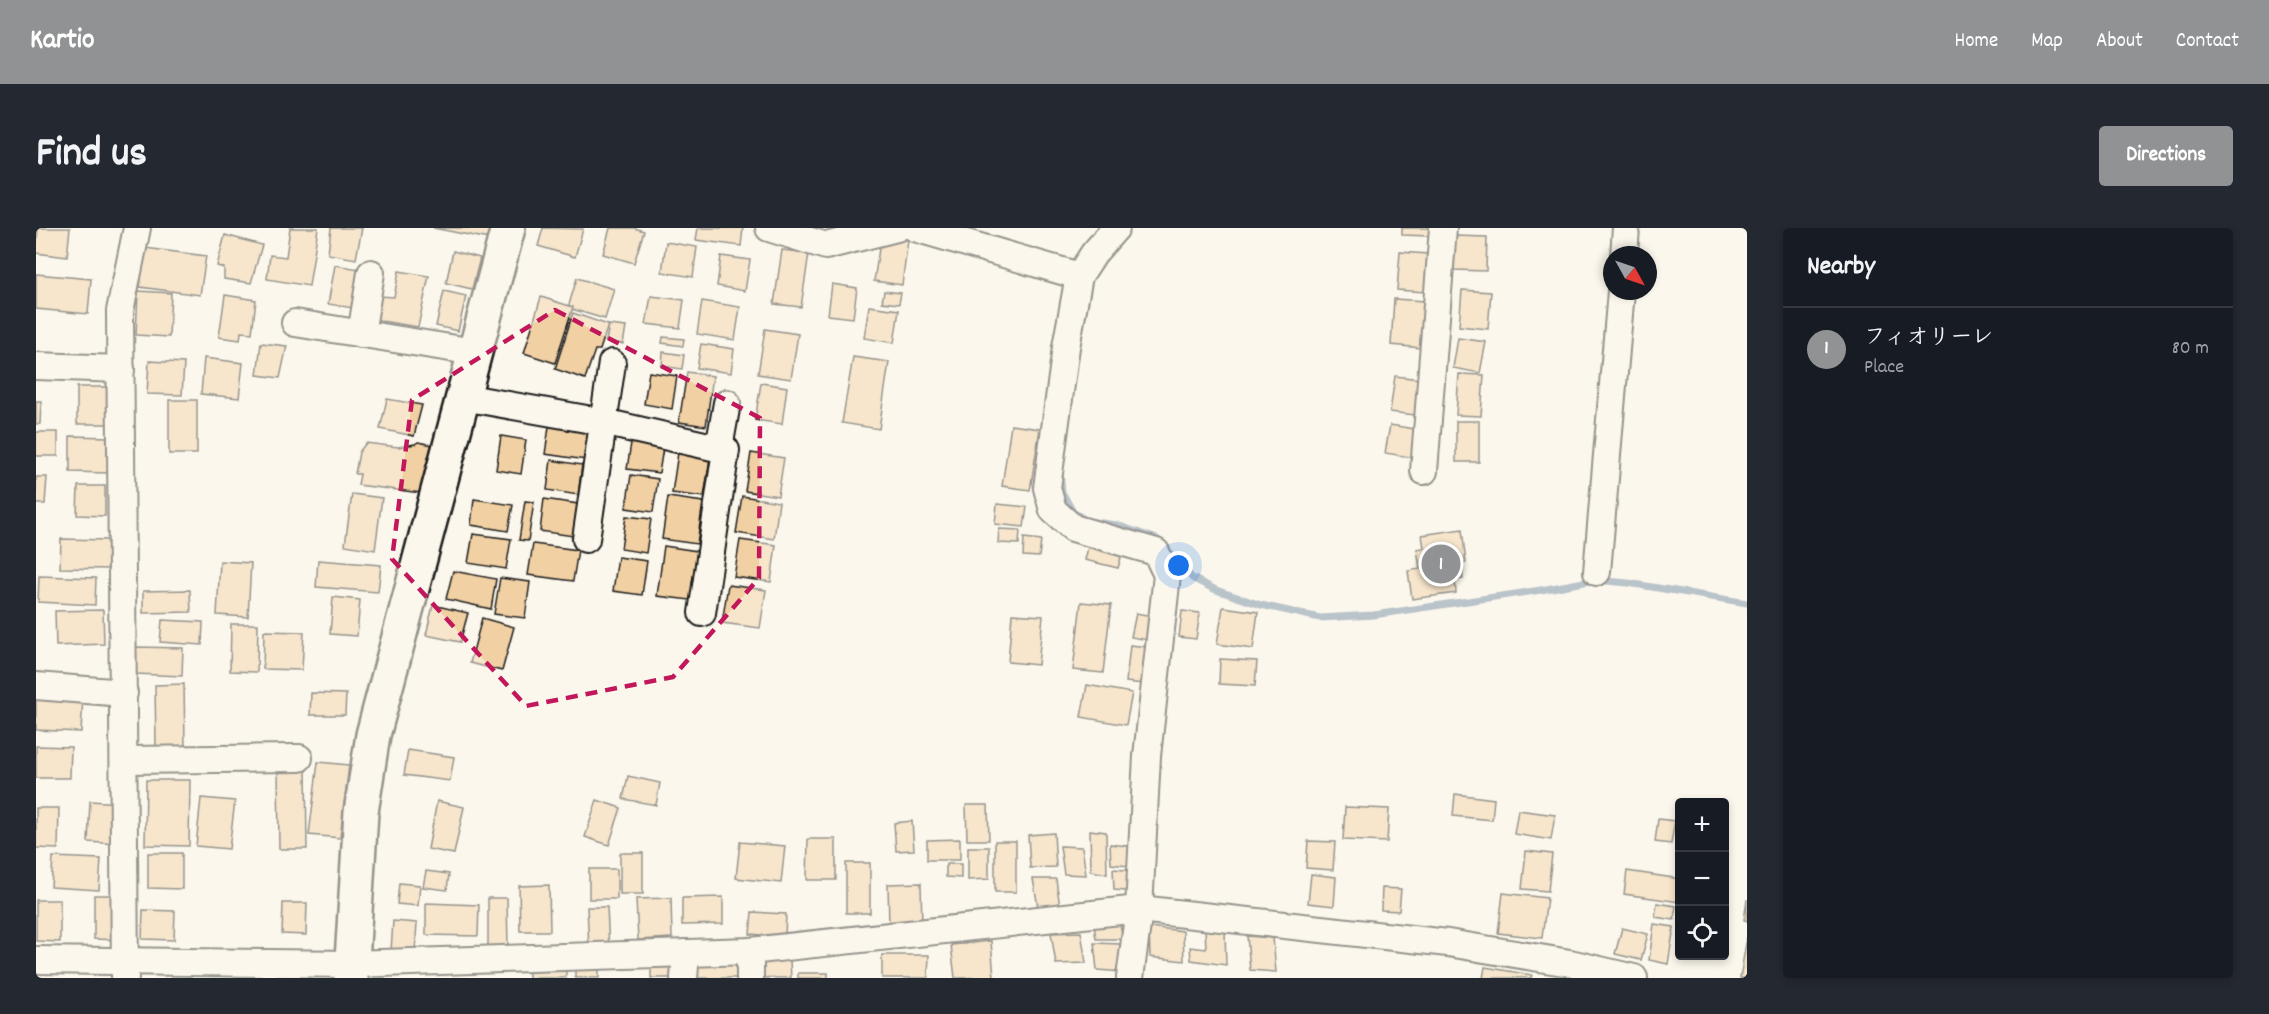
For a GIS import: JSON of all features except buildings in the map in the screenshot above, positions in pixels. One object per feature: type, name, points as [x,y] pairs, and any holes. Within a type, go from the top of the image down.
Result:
[{"type":"street","points":[[125,970],[120,311],[137,228]]},
{"type":"street","points":[[351,971],[361,812],[373,735],[508,228]]},
{"type":"street","points":[[769,228],[826,246],[897,228]]},
{"type":"street","points":[[915,228],[1079,276]]},
{"type":"street","points":[[1116,228],[1094,253],[1079,276],[1066,347],[1047,488],[1053,510],[1073,528],[1156,552],[1167,575],[1147,756],[1139,909],[1130,978]]},
{"type":"street","points":[[1424,471],[1443,228]]},
{"type":"street","points":[[1625,246],[1626,228]]},
{"type":"street","points":[[361,333],[371,273]]},
{"type":"street","points":[[1597,573],[1620,300]]},
{"type":"street","points":[[296,323],[475,352]]},
{"type":"street","points":[[586,539],[612,363]]},
{"type":"street","points":[[36,366],[121,369]]},
{"type":"street","points":[[463,397],[603,422],[726,450],[702,613]]},
{"type":"street","points":[[719,448],[727,403]]},
{"type":"street","points":[[36,686],[124,693]]},
{"type":"street","points":[[124,760],[299,758]]},
{"type":"street","points":[[36,960],[125,970],[351,971],[750,951],[1139,909],[1448,943],[1570,963],[1634,978]]},
{"type":"street","points":[[750,951],[750,978]]},
{"type":"street","points":[[684,978],[686,953]]},
{"type":"highlighted area","points":[[555,310],[760,418],[759,578],[673,677],[526,706],[392,559],[412,400]]},
{"type":"waterway","points":[[1060,472],[1062,492],[1073,512],[1087,521],[1117,525],[1157,539],[1192,578],[1216,590],[1261,605],[1320,618],[1374,615],[1595,580],[1628,583],[1747,603]]},
{"type":"place","name":"フィオリーレ","points":[[1441,564]]}]
